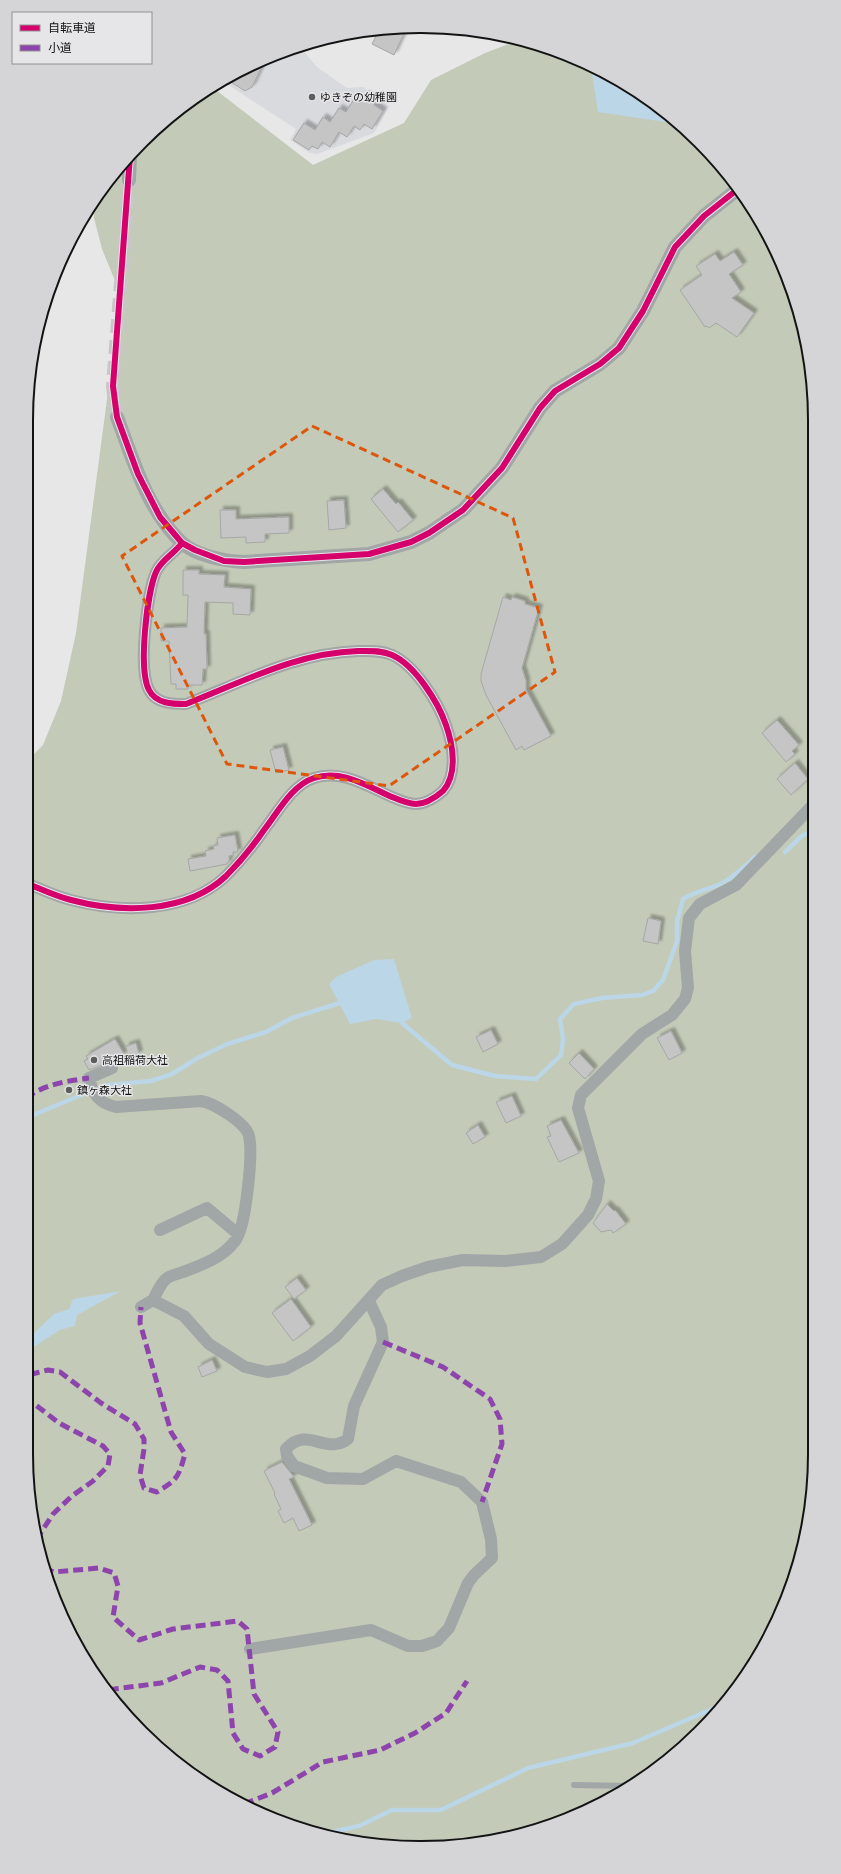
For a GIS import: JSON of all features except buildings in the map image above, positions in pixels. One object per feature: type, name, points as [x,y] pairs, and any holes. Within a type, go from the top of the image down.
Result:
[{"type":"street","points":[[129,180],[130,164]]},
{"type":"street","points":[[117,418],[138,474],[160,517],[182,543],[195,550],[224,561],[244,562],[369,554],[411,542],[429,533],[463,510],[502,468],[540,408],[555,392],[600,364],[619,348],[643,311],[675,247],[704,216],[733,192]]},
{"type":"street","points":[[33,886],[70,900],[92,904],[133,908],[169,905],[191,898],[225,877],[257,840],[291,794],[301,785],[313,778],[326,775],[348,777],[394,798],[417,804],[436,797],[449,782],[452,770],[452,756],[450,736],[444,720],[433,699],[411,669],[392,655],[375,651],[318,654],[279,665],[186,704],[170,704],[157,699],[149,690],[144,662],[144,637],[152,585],[156,571],[164,560],[176,551],[182,543]]},
{"type":"street","points":[[153,1300],[184,1316],[209,1344],[245,1367],[267,1372],[286,1369],[310,1356],[336,1336],[382,1286],[402,1276],[428,1267],[463,1260],[504,1261],[542,1257],[562,1244],[588,1215],[596,1199],[599,1181],[578,1108],[581,1095],[642,1034],[672,1015],[685,999],[688,988],[685,951],[689,918],[700,904],[736,885],[808,810]]},
{"type":"street","points":[[112,1068],[89,1078],[96,1098],[105,1105],[116,1107],[201,1101],[210,1102],[244,1127],[249,1136],[251,1155],[243,1221],[235,1241],[219,1256],[206,1264],[167,1278],[153,1300],[141,1307]]},
{"type":"street","points":[[160,1230],[207,1208],[238,1234]]},
{"type":"street","points":[[250,1649],[371,1630],[408,1646],[422,1646],[437,1641],[449,1628],[468,1583],[474,1575],[492,1558],[491,1538],[482,1502],[461,1482],[396,1460],[363,1479],[327,1478],[294,1466],[287,1456],[286,1449],[291,1443],[308,1438],[331,1446],[341,1444],[348,1439],[354,1406],[383,1342],[381,1327],[369,1301]]},
{"type":"lane","points":[[574,1785],[619,1786]]},
{"type":"highlighted area","points":[[312,426],[513,518],[555,672],[389,786],[227,764],[122,556]]},
{"type":"shaded area","name":"ゆきぞの幼稚園","points":[[304,51],[317,67],[347,88],[363,87],[389,106],[374,133],[317,154],[310,153],[290,140],[296,129],[228,85],[272,62]]},
{"type":"green space","points":[[510,43],[569,62],[636,98],[695,146],[743,205],[768,249],[779,272],[795,320],[801,345],[805,370],[808,420],[807,1479],[801,1529],[795,1554],[779,1602],[768,1625],[743,1669],[728,1689],[695,1728],[676,1745],[636,1776],[569,1812],[521,1828],[496,1834],[446,1840],[395,1840],[345,1834],[320,1828],[272,1812],[205,1776],[165,1745],[146,1728],[129,1709],[98,1669],[62,1602],[46,1554],[40,1529],[36,1504],[33,1454],[33,755],[43,745],[61,701],[76,633],[119,309],[118,288],[102,249],[94,218],[94,212],[98,205],[146,146],[185,113],[217,91],[313,165],[404,123],[431,80],[485,53]]},
{"type":"water","points":[[592,73],[636,98],[668,122],[598,112]]},
{"type":"water","points":[[394,959],[412,1018],[402,1023],[376,1019],[350,1024],[329,984],[336,977],[374,960]]},
{"type":"water","points":[[121,1291],[77,1315],[75,1326],[60,1330],[33,1347],[33,1334],[54,1314],[69,1309],[73,1299]]},
{"type":"waterway","points":[[785,852],[803,835],[808,833]]},
{"type":"waterway","points":[[402,1023],[452,1065],[495,1076],[536,1079],[561,1055],[563,1039],[560,1019],[574,1004],[602,998],[642,995],[653,991],[663,980],[677,941],[677,922],[683,899],[728,880],[755,857]]},
{"type":"waterway","points":[[94,1090],[107,1085],[151,1081],[172,1074],[196,1059],[227,1044],[266,1032],[292,1018],[340,1003]]},
{"type":"waterway","points":[[33,1115],[91,1091]]},
{"type":"waterway","points":[[334,1831],[359,1826],[392,1810],[441,1810],[528,1768],[633,1743],[712,1709]]},
{"type":"tunnel","points":[[117,417],[113,386],[129,180]]},
{"type":"marked path","points":[[33,1093],[48,1086],[89,1078]]},
{"type":"marked path","points":[[33,1374],[48,1370],[60,1372],[101,1403],[135,1424],[144,1439],[140,1475],[144,1488],[157,1492],[173,1481],[179,1473],[185,1454],[171,1432],[140,1323],[141,1307]]},
{"type":"marked path","points":[[383,1342],[443,1367],[490,1399],[500,1419],[502,1444],[482,1502]]},
{"type":"marked path","points":[[33,1403],[59,1423],[103,1446],[110,1454],[108,1466],[93,1481],[72,1496],[53,1514],[41,1533]]},
{"type":"marked path","points":[[52,1571],[99,1568],[114,1573],[118,1586],[113,1617],[139,1640],[173,1629],[238,1621],[247,1629],[254,1694],[278,1732],[275,1747],[260,1756],[243,1749],[233,1733],[228,1681],[217,1670],[200,1667],[161,1683],[113,1689]]},
{"type":"marked path","points":[[250,1802],[272,1793],[323,1762],[380,1750],[415,1733],[446,1713],[467,1681]]},
{"type":"cycle path","points":[[129,165],[113,386],[117,417],[138,474],[160,517],[182,543],[195,550],[224,561],[244,562],[369,554],[411,542],[429,533],[463,510],[502,468],[540,408],[555,391],[600,364],[619,348],[643,311],[675,247],[704,216],[734,192]]},
{"type":"cycle path","points":[[33,886],[71,900],[110,907],[152,907],[172,904],[192,898],[210,888],[226,876],[251,848],[280,807],[292,793],[306,782],[314,778],[324,776],[344,777],[364,784],[401,801],[416,804],[423,803],[434,798],[443,791],[448,784],[451,776],[453,759],[451,741],[442,716],[425,685],[417,675],[401,660],[388,653],[358,651],[313,657],[270,670],[186,704],[160,701],[152,695],[146,680],[144,666],[145,631],[150,596],[158,568],[164,560],[182,543]]},
{"type":"place","name":"ゆきぞの幼稚園","points":[[312,97]]},
{"type":"place","name":"高祖稲荷大社","points":[[94,1060]]},
{"type":"place","name":"鎮ヶ森大社","points":[[69,1090]]}]
